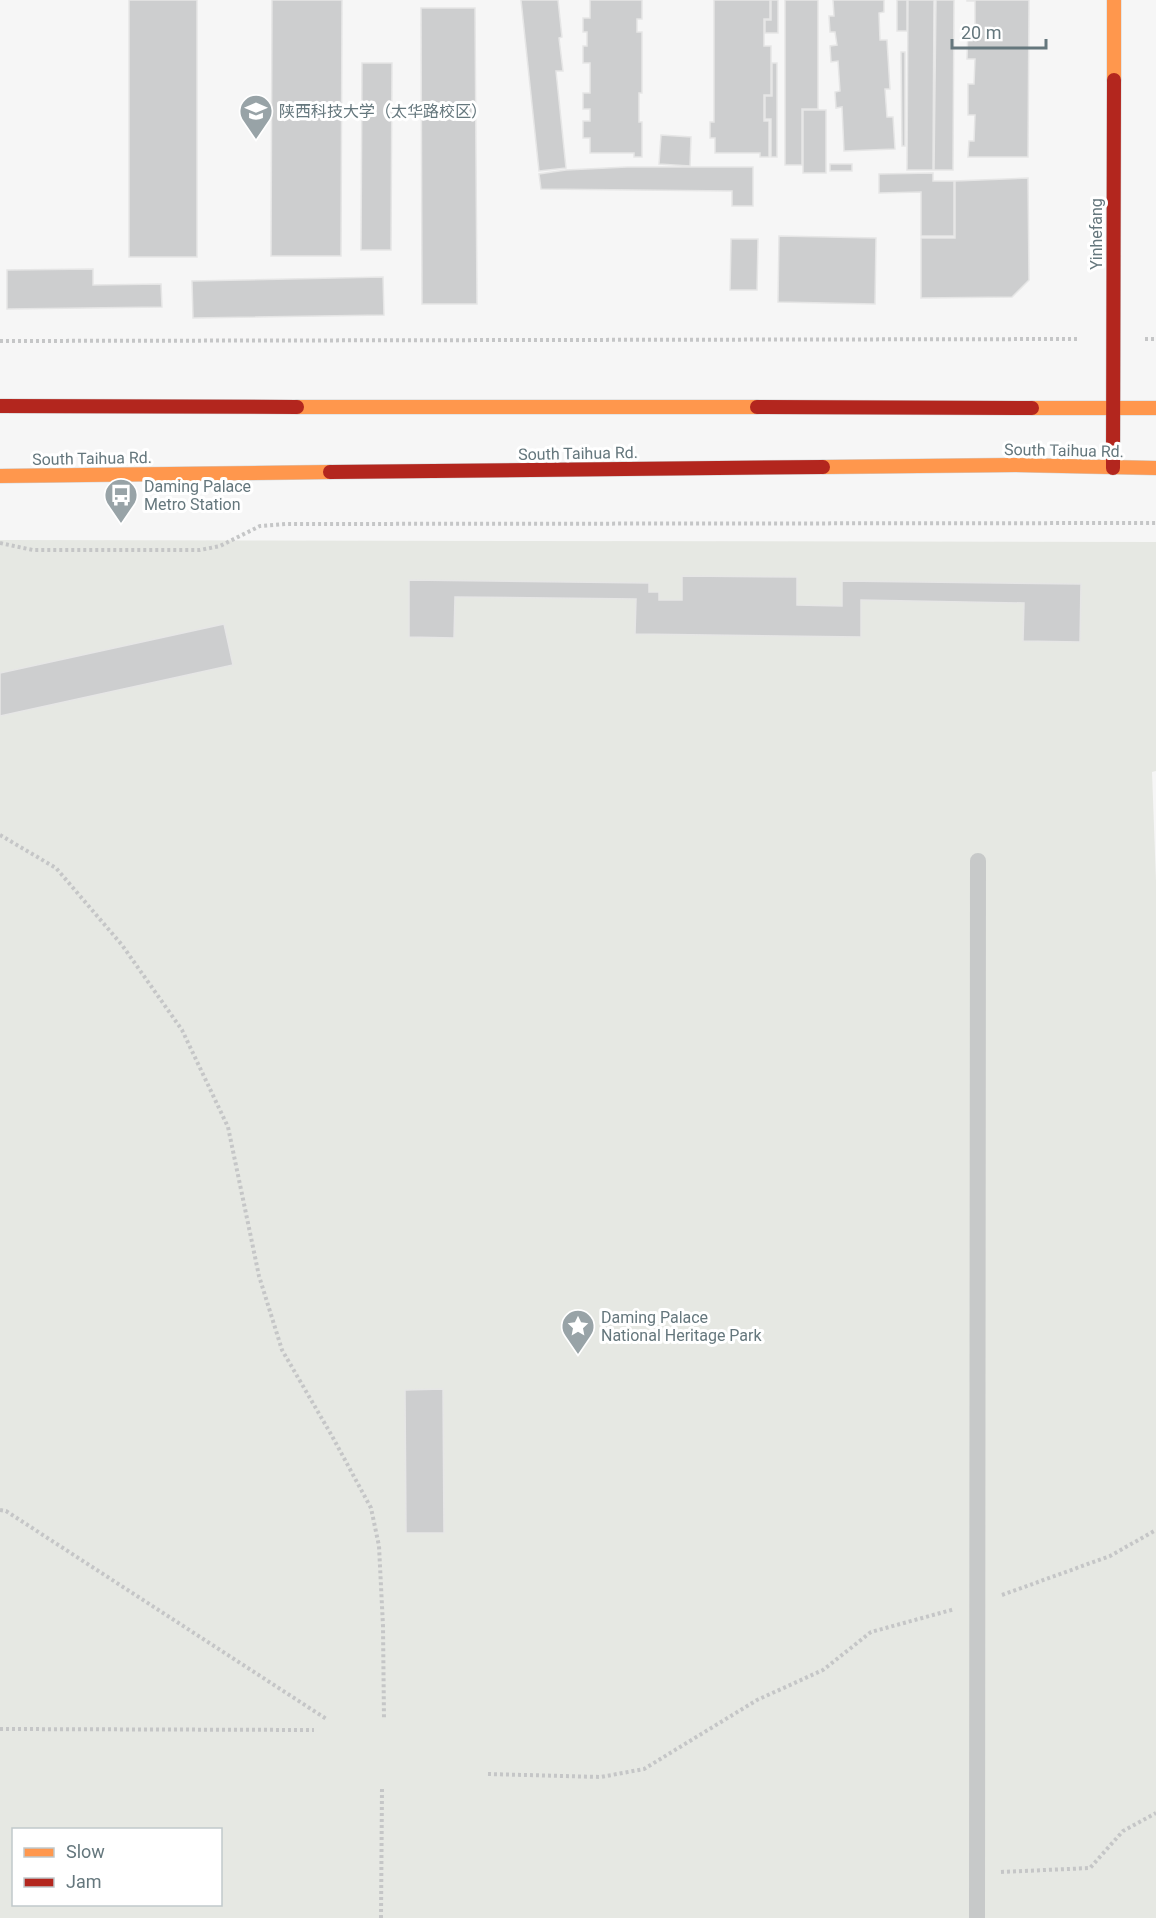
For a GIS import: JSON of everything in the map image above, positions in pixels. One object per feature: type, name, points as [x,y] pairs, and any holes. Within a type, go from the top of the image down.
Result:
[{"type":"main road","name":"Yinhefang","points":[[1113,468],[1114,0]]},
{"type":"main road","points":[[0,406],[1156,408]]},
{"type":"main road","name":"South Taihua Rd.","points":[[0,476],[1014,465],[1156,468]]},
{"type":"lane","points":[[976,1918],[978,861]]},
{"type":"path","points":[[0,341],[1156,339]]},
{"type":"path","points":[[0,543],[33,550],[200,550],[220,546],[260,526],[286,524],[1156,523]]},
{"type":"path","points":[[0,835],[56,868],[122,945],[182,1030],[228,1127],[259,1276],[282,1350],[371,1508],[379,1546],[384,1720]]},
{"type":"path","points":[[0,1510],[6,1511],[328,1720]]},
{"type":"path","points":[[488,1774],[601,1777],[644,1769],[757,1700],[823,1670],[871,1632],[976,1604],[1110,1556],[1156,1530]]},
{"type":"path","points":[[0,1729],[314,1730]]},
{"type":"path","points":[[381,1918],[382,1788]]},
{"type":"path","points":[[976,1874],[1090,1868],[1123,1831],[1156,1813]]},
{"type":"shaded area","name":"Daming Palace National Heritage Park","points":[[0,540],[1156,542],[1156,771],[1152,772],[1156,881],[1156,1918],[0,1918]]},
{"type":"building","points":[[129,0],[197,0],[197,257],[129,257]]},
{"type":"building","points":[[272,0],[342,0],[341,256],[271,256]]},
{"type":"building","points":[[521,0],[558,0],[563,71],[556,71],[566,168],[539,171]]},
{"type":"building","points":[[590,0],[642,0],[642,19],[637,19],[637,32],[642,32],[642,93],[639,93],[639,122],[642,122],[642,157],[634,157],[634,153],[590,153],[590,138],[583,138],[583,121],[590,121],[590,109],[583,109],[583,93],[590,93],[590,63],[583,63],[583,46],[587,46],[587,32],[583,32],[583,18],[590,18]]},
{"type":"building","points":[[714,0],[770,0],[770,19],[764,19],[764,46],[771,46],[771,95],[764,95],[764,121],[769,121],[769,157],[760,157],[760,153],[715,153],[715,138],[710,138],[710,122],[714,122]]},
{"type":"building","points":[[771,0],[778,0],[778,33],[765,33],[765,20],[771,20]]},
{"type":"building","points":[[785,0],[818,0],[818,109],[802,109],[802,165],[785,165]]},
{"type":"building","points":[[833,0],[884,0],[884,12],[879,13],[880,40],[887,40],[890,89],[885,89],[887,117],[893,117],[895,149],[844,151],[842,107],[836,108],[835,92],[840,91],[838,61],[831,62],[830,46],[837,45],[835,32],[830,32],[829,16],[834,16]]},
{"type":"building","points":[[897,0],[907,0],[907,31],[897,31]]},
{"type":"building","points":[[908,0],[934,0],[933,170],[907,170]]},
{"type":"building","points":[[936,0],[954,0],[953,170],[934,170]]},
{"type":"building","points":[[967,0],[1029,0],[1028,157],[968,157],[969,141],[974,141],[975,115],[968,115],[968,84],[974,84],[975,59],[967,59],[968,27],[975,27],[975,1]]},
{"type":"building","points":[[421,8],[475,8],[477,304],[422,304]]},
{"type":"building","points":[[901,52],[905,52],[905,146],[902,146]]},
{"type":"building","points":[[362,63],[392,63],[391,250],[361,250]]},
{"type":"building","points":[[772,63],[777,63],[777,157],[771,157],[771,119],[765,119],[765,96],[772,96]]},
{"type":"building","points":[[803,110],[826,110],[826,173],[803,173]]},
{"type":"building","points":[[661,135],[691,137],[690,166],[659,164]]},
{"type":"building","points":[[830,164],[852,164],[852,171],[830,171]]},
{"type":"building","points":[[627,167],[753,167],[753,206],[732,206],[732,191],[541,189],[539,174],[566,170]]},
{"type":"building","points":[[933,173],[933,181],[954,181],[954,236],[921,236],[921,192],[879,193],[879,174]]},
{"type":"building","points":[[1028,178],[1029,280],[1012,297],[921,298],[921,238],[955,238],[955,181]]},
{"type":"building","points":[[779,236],[876,238],[875,304],[778,302]]},
{"type":"building","points":[[731,239],[758,239],[757,290],[730,290]]},
{"type":"building","points":[[93,269],[93,285],[161,284],[162,307],[7,309],[7,270]]},
{"type":"building","points":[[383,277],[384,315],[193,318],[192,281]]},
{"type":"building","points":[[682,576],[797,577],[797,605],[842,606],[842,581],[1081,584],[1080,642],[1023,641],[1024,603],[861,600],[861,637],[635,634],[636,599],[455,597],[454,638],[409,637],[409,580],[649,583],[649,592],[659,592],[659,600],[682,600]]},
{"type":"building","points":[[224,624],[233,665],[0,716],[0,673]]},
{"type":"building","points":[[443,1389],[444,1533],[406,1533],[405,1390]]},
{"type":"traffic: slow","points":[[1114,0],[1114,80]]},
{"type":"traffic: slow","points":[[297,407],[757,407]]},
{"type":"traffic: slow","points":[[1032,408],[1156,408]]},
{"type":"traffic: slow","points":[[823,467],[1014,465],[1156,468]]},
{"type":"traffic: slow","points":[[0,476],[330,472]]},
{"type":"traffic: jam","points":[[1113,468],[1114,80]]},
{"type":"traffic: jam","points":[[0,406],[297,407]]},
{"type":"traffic: jam","points":[[757,407],[1032,408]]},
{"type":"traffic: jam","points":[[330,472],[823,467]]},
{"type":"place","name":"陕西科技大学（太华路校区）","points":[[256,140]]},
{"type":"place","name":"Daming Palace Metro Station","points":[[121,524]]},
{"type":"place","name":"Daming Palace National Heritage Park","points":[[578,1355]]}]
